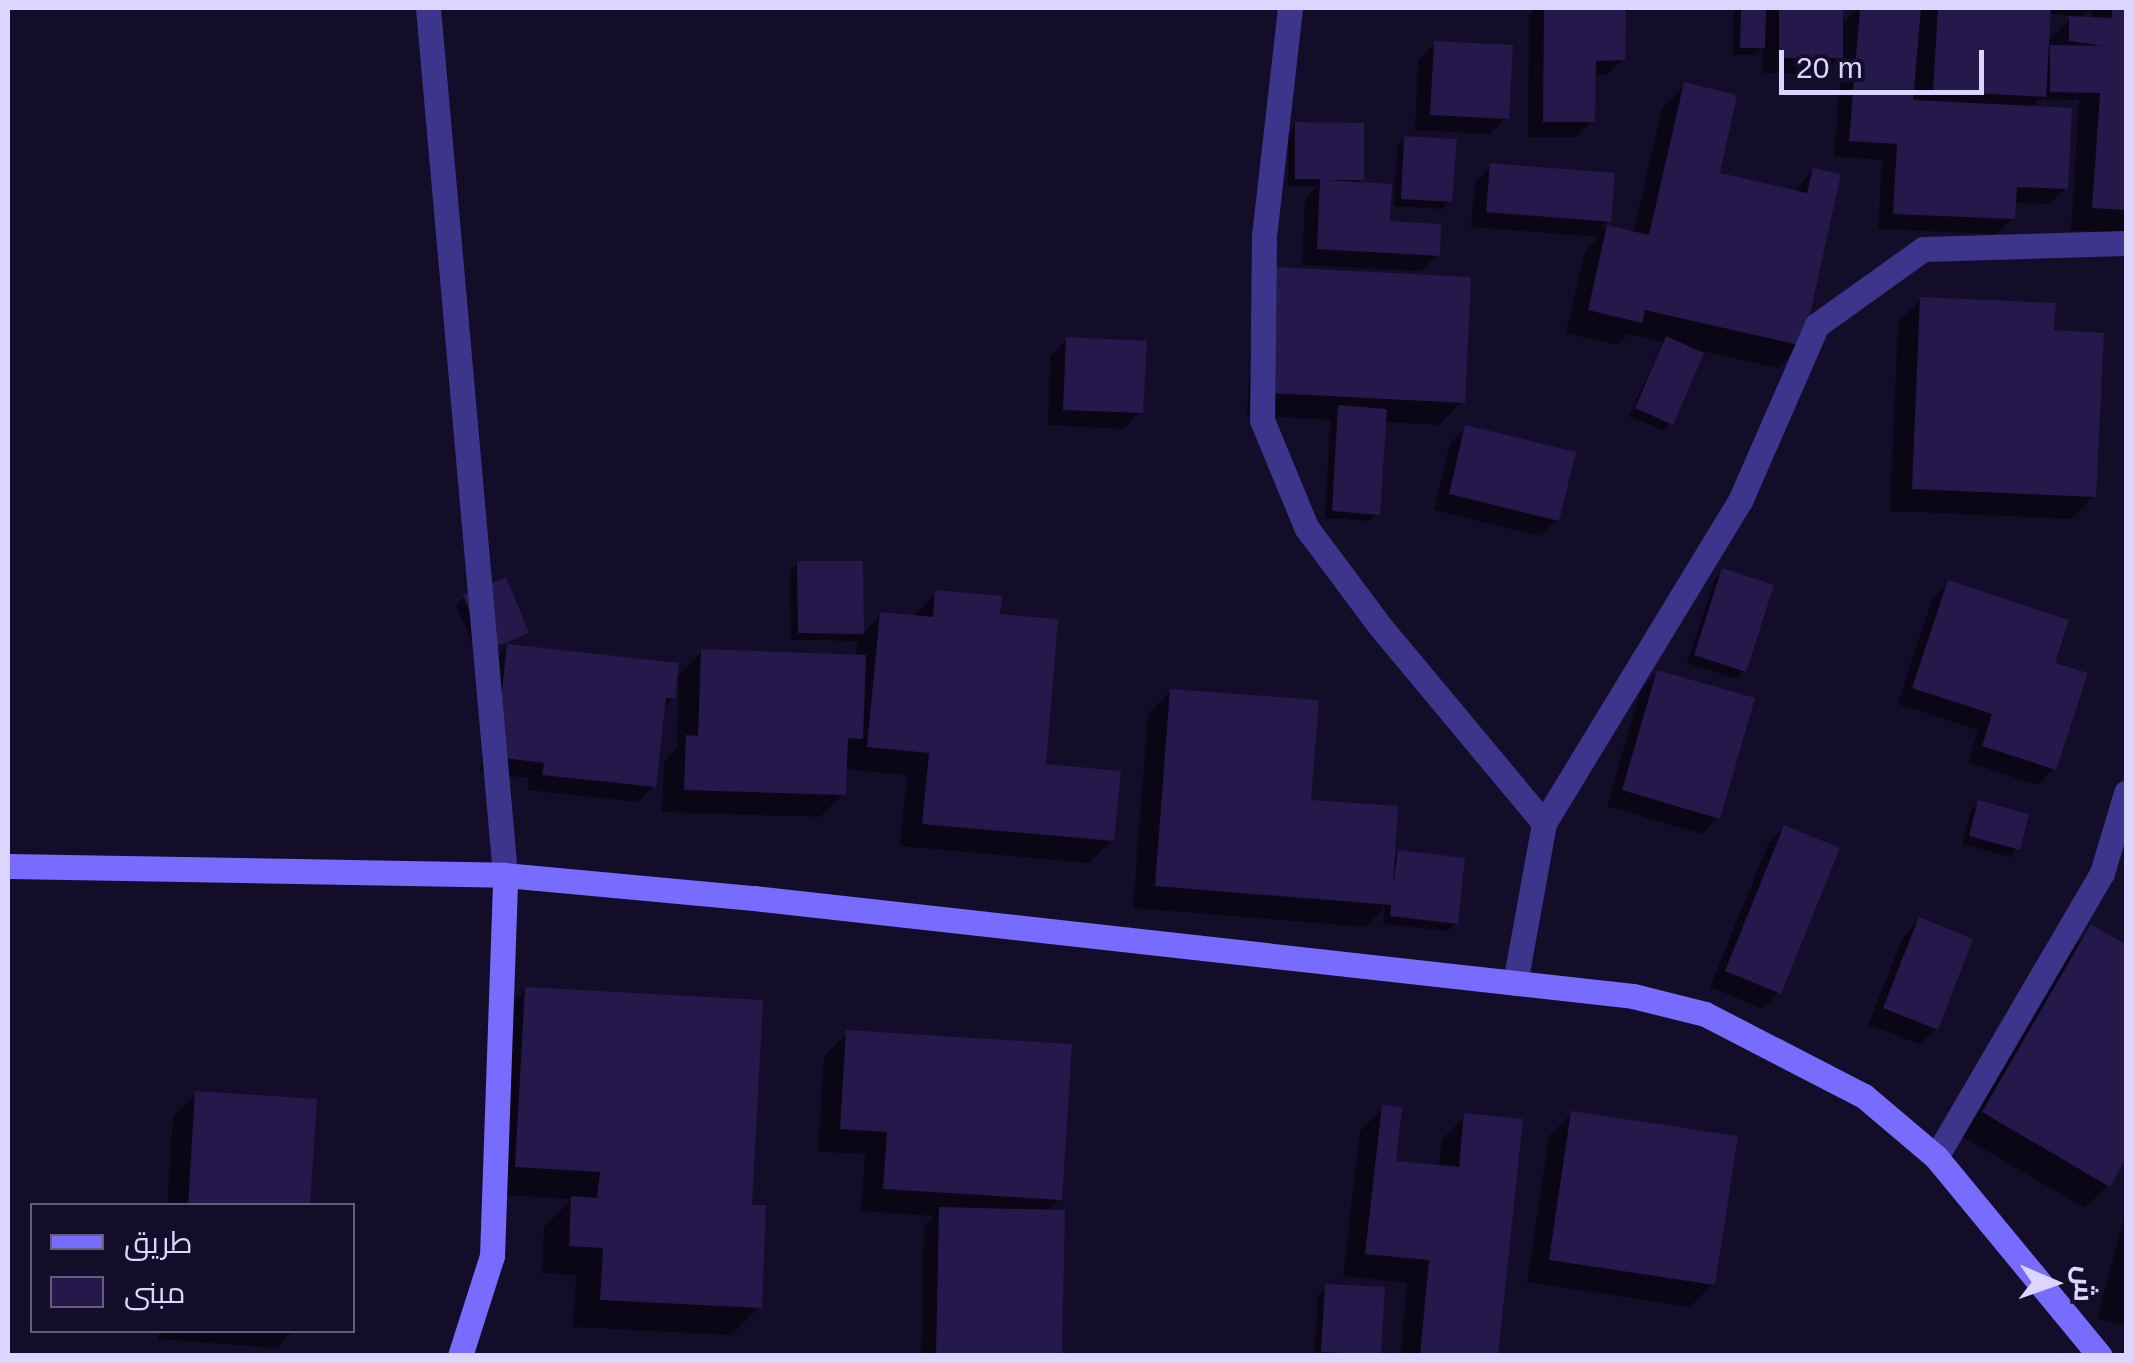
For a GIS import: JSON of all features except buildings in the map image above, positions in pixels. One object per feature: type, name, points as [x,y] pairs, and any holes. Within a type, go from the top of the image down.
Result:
[{"type":"street","points":[[428,8],[504,876],[492,1256],[460,1356]]},
{"type":"street","points":[[1290,8],[1264,235],[1262,420],[1306,527],[1379,625],[1544,823]]},
{"type":"street","points":[[1515,982],[1544,823],[1740,500],[1817,326],[1923,249],[2126,244]]},
{"type":"street","points":[[1936,1158],[2102,873],[2126,793]]},
{"type":"street","points":[[8,866],[504,876],[754,898],[1633,996],[1705,1014],[1864,1096],[1936,1158],[2100,1356]]}]
